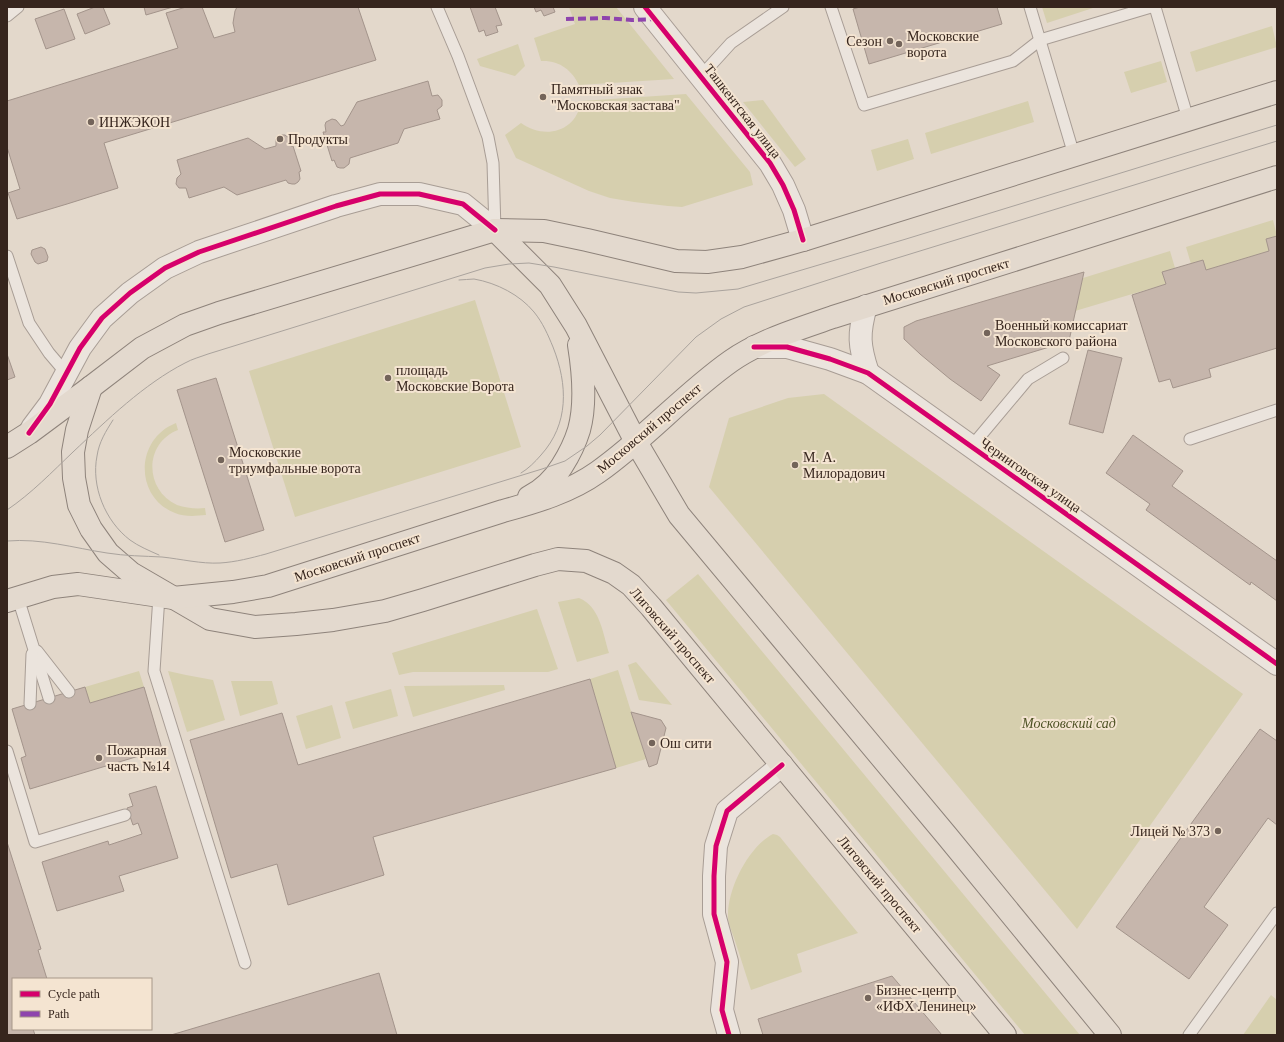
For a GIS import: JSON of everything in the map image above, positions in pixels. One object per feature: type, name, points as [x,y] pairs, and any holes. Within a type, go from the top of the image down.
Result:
[{"type":"main road","points":[[7,447],[91,388],[142,348],[185,325],[495,230],[544,231],[676,261],[707,262],[742,257],[803,240],[1277,92]]},
{"type":"main road","name":"Московский проспект","points":[[13,600],[53,588],[78,584],[166,597],[233,592],[268,586],[503,511],[536,502],[578,484],[598,472],[636,442],[731,361],[754,347],[796,330],[866,306],[1277,177]]},
{"type":"main road","points":[[495,230],[550,285],[576,326],[636,442],[679,515],[952,842],[1110,1035]]},
{"type":"main road","points":[[503,511],[537,493],[555,477],[571,452],[579,430],[583,375],[576,326]]},
{"type":"main road","name":"Лиговский проспект","points":[[91,388],[77,430],[73,452],[74,478],[79,505],[91,528],[108,553],[131,573],[166,597],[210,619],[255,627],[333,620],[385,611],[535,564],[558,559],[586,561],[614,573],[631,585],[651,607],[1005,1035]]},
{"type":"street","name":"Ташкентская улица","points":[[645,7],[770,163],[794,210],[803,240]]},
{"type":"street","points":[[29,433],[50,404],[80,348],[102,318],[130,292],[165,268],[200,252],[336,206],[380,194],[419,194],[463,204],[495,230]]},
{"type":"street","points":[[866,306],[861,324],[860,341],[863,358],[868,373]]},
{"type":"street","name":"Черниговская улица","points":[[754,347],[788,347],[830,359],[868,373],[1277,664]]},
{"type":"street","points":[[729,1035],[722,1010],[727,962],[714,914],[716,846],[727,811],[782,765]]},
{"type":"lane","points":[[7,16],[18,7]]},
{"type":"lane","points":[[437,7],[460,61],[488,137],[493,163],[495,230]]},
{"type":"lane","points":[[701,76],[731,43],[783,7]]},
{"type":"lane","points":[[831,7],[864,105],[1012,61],[1040,40],[1151,7]]},
{"type":"lane","points":[[1030,7],[1074,155]]},
{"type":"lane","points":[[1155,7],[1188,119]]},
{"type":"lane","points":[[7,256],[29,323],[49,353],[66,373]]},
{"type":"lane","points":[[971,447],[1028,379],[1063,358]]},
{"type":"lane","points":[[1190,439],[1277,410]]},
{"type":"lane","points":[[166,597],[154,671],[245,963]]},
{"type":"lane","points":[[13,600],[33,646],[49,698]]},
{"type":"lane","points":[[33,646],[69,692]]},
{"type":"lane","points":[[30,704],[33,646]]},
{"type":"lane","points":[[7,750],[35,842],[125,815]]},
{"type":"lane","points":[[1189,1035],[1277,913]]},
{"type":"green space","points":[[569,7],[616,7],[674,79],[579,85],[573,75],[564,67],[554,62],[541,61],[534,38],[575,24]]},
{"type":"green space","points":[[1042,7],[1096,7],[1047,23]]},
{"type":"green space","points":[[1272,26],[1277,47],[1196,72],[1190,52]]},
{"type":"green space","points":[[518,44],[525,66],[515,76],[480,66],[477,59]]},
{"type":"green space","points":[[1161,61],[1167,82],[1131,93],[1124,72]]},
{"type":"green space","points":[[686,94],[750,172],[753,185],[682,207],[610,198],[589,191],[516,158],[505,135],[521,123],[540,131],[549,132],[558,130],[573,120],[578,112],[581,101]]},
{"type":"green space","points":[[763,100],[806,159],[795,167],[743,102]]},
{"type":"green space","points":[[1028,101],[1034,122],[931,154],[925,133]]},
{"type":"green space","points":[[908,139],[914,159],[877,171],[871,150]]},
{"type":"green space","points":[[1273,220],[1277,236],[1266,239],[1269,251],[1206,270],[1203,260],[1191,264],[1186,247]]},
{"type":"green space","points":[[1170,251],[1175,268],[1162,272],[1166,284],[1075,311],[1083,278]]},
{"type":"green space","points":[[475,300],[521,447],[295,517],[249,371]]},
{"type":"green space","name":"Московский сад","points":[[824,394],[1243,694],[1077,929],[709,487],[729,418],[788,398]]},
{"type":"green space","points":[[176,423],[178,430],[167,436],[159,445],[154,455],[152,467],[154,478],[158,489],[166,498],[180,506],[205,508],[206,515],[186,516],[175,513],[162,505],[152,494],[146,482],[145,468],[147,454],[153,442],[163,431]]},
{"type":"green space","points":[[698,574],[1080,1035],[1025,1035],[666,600]]},
{"type":"green space","points":[[579,598],[592,607],[600,621],[609,653],[577,662],[558,602]]},
{"type":"green space","points":[[537,609],[558,669],[548,672],[413,672],[399,675],[392,653]]},
{"type":"green space","points":[[636,662],[672,705],[639,700],[628,665]]},
{"type":"green space","points":[[618,670],[646,759],[616,768],[590,679]]},
{"type":"green space","points":[[139,671],[144,687],[90,703],[85,687]]},
{"type":"green space","points":[[168,671],[213,680],[225,720],[187,732]]},
{"type":"green space","points":[[231,681],[272,681],[278,704],[240,716]]},
{"type":"green space","points":[[504,685],[505,690],[413,717],[404,686]]},
{"type":"green space","points":[[391,689],[398,716],[353,729],[345,702]]},
{"type":"green space","points":[[332,705],[341,738],[306,749],[296,716]]},
{"type":"green space","points":[[773,834],[780,837],[858,933],[797,954],[802,972],[751,990],[729,922],[729,906],[735,882],[741,870],[755,849]]},
{"type":"green space","points":[[1271,995],[1277,1000],[1277,1035],[1243,1035]]},
{"type":"building","points":[[95,7],[103,7],[110,24],[85,34],[77,14]]},
{"type":"building","points":[[144,7],[173,7],[146,15]]},
{"type":"building","name":"ИНЖЭКОН","points":[[186,7],[202,7],[214,38],[235,32],[233,23],[237,7],[358,7],[376,60],[104,143],[118,188],[17,219],[8,193],[20,189],[7,147],[7,101],[178,48],[166,13]]},
{"type":"building","points":[[470,7],[495,7],[502,25],[496,26],[498,32],[486,36],[484,30],[479,32]]},
{"type":"building","points":[[534,7],[553,7],[555,12],[544,16],[541,10],[536,12]]},
{"type":"building","name":"Московские ворота","points":[[860,7],[997,7],[1002,24],[869,64],[853,9]]},
{"type":"building","points":[[64,9],[75,39],[46,49],[35,19]]},
{"type":"building","points":[[428,81],[432,96],[438,95],[442,100],[442,106],[437,110],[440,119],[404,129],[398,143],[350,158],[349,164],[344,168],[337,167],[334,160],[332,161],[323,132],[326,132],[326,122],[332,119],[336,120],[341,126],[344,125],[357,102]]},
{"type":"building","points":[[282,135],[289,138],[301,171],[299,172],[300,179],[295,184],[288,183],[286,180],[237,195],[224,187],[189,198],[186,188],[179,188],[176,184],[177,178],[181,174],[177,160],[248,138],[265,149],[276,146],[276,139]]},
{"type":"building","points":[[1277,236],[1277,348],[1209,369],[1211,377],[1173,388],[1170,379],[1159,382],[1132,295],[1166,284],[1162,272],[1203,260],[1206,270],[1269,251],[1266,239]]},
{"type":"building","points":[[41,247],[45,249],[48,257],[47,261],[38,264],[35,262],[31,254],[32,250]]},
{"type":"building","name":"Военный комиссариат Московского района","points":[[1084,272],[1069,341],[987,366],[1000,375],[981,401],[950,379],[904,339],[904,327],[916,321]]},
{"type":"building","points":[[1088,350],[1122,358],[1103,433],[1069,424]]},
{"type":"building","points":[[7,354],[15,377],[7,380]]},
{"type":"building","name":"Московские триумфальные ворота","points":[[216,378],[264,530],[225,542],[177,390]]},
{"type":"building","points":[[1133,435],[1183,471],[1172,486],[1277,561],[1277,601],[1251,582],[1250,585],[1146,510],[1150,504],[1106,473]]},
{"type":"building","points":[[590,679],[616,768],[373,837],[384,875],[288,905],[277,864],[231,878],[190,740],[282,713],[298,765]]},
{"type":"building","points":[[85,687],[90,703],[144,687],[162,749],[30,789],[21,758],[26,756],[12,709]]},
{"type":"building","name":"Ош сити","points":[[631,712],[661,720],[666,728],[657,764],[649,767]]},
{"type":"building","points":[[1260,729],[1277,741],[1277,825],[1268,818],[1204,907],[1228,925],[1189,979],[1116,927]]},
{"type":"building","points":[[156,786],[178,858],[119,876],[124,891],[57,911],[42,862],[108,841],[109,845],[142,834],[138,823],[133,825],[127,808],[133,806],[129,794]]},
{"type":"building","points":[[7,842],[41,949],[38,950],[47,978],[12,978],[12,1030],[33,1030],[35,1035],[7,1035]]},
{"type":"building","points":[[379,973],[397,1035],[171,1035]]},
{"type":"building","name":"Бизнес-центр «ИФХ Ленинец»","points":[[892,976],[942,1035],[763,1035],[758,1019]]},
{"type":"tram line","points":[[7,510],[33,489],[126,403],[155,381],[193,359],[485,268],[509,264],[529,263],[678,292],[696,293],[738,289],[1277,125]]},
{"type":"tram line","points":[[7,541],[20,540],[45,542],[114,554],[162,557],[206,563],[232,562],[266,554],[542,469],[565,461],[587,446],[600,435],[696,337],[721,319],[744,307],[881,263],[1277,141]]},
{"type":"tram line","points":[[459,280],[474,279],[491,283],[522,300],[534,312],[543,325],[558,361],[563,390],[563,404],[557,430],[541,455],[521,473]]},
{"type":"tram line","points":[[113,420],[101,441],[98,451],[96,467],[98,491],[107,513],[121,532],[130,540],[159,555]]},
{"type":"marked path","points":[[566,19],[655,19]]},
{"type":"cycle path","points":[[645,7],[770,163],[783,185],[794,210],[803,240]]},
{"type":"cycle path","points":[[29,433],[50,404],[80,348],[102,318],[130,293],[165,268],[199,252],[336,206],[380,194],[419,194],[463,204],[495,230]]},
{"type":"cycle path","points":[[754,347],[787,347],[830,359],[868,373],[1277,664]]},
{"type":"cycle path","points":[[729,1035],[722,1010],[727,962],[714,914],[716,846],[727,811],[782,765]]},
{"type":"place","name":"Сезон","points":[[890,41]]},
{"type":"place","name":"Московские ворота","points":[[899,44]]},
{"type":"place","name":"Памятный знак \"Московская застава\"","points":[[543,97]]},
{"type":"place","name":"ИНЖЭКОН","points":[[91,122]]},
{"type":"place","name":"Продукты","points":[[280,139]]},
{"type":"place","name":"Военный комиссариат Московского района","points":[[987,333]]},
{"type":"place","name":"площадь Московские Ворота","points":[[388,378]]},
{"type":"place","name":"Московские триумфальные ворота","points":[[221,460]]},
{"type":"place","name":"М. А. Милорадович","points":[[795,465]]},
{"type":"place","name":"Ош сити","points":[[652,743]]},
{"type":"place","name":"Пожарная часть №14","points":[[99,758]]},
{"type":"place","name":"Лицей № 373","points":[[1218,831]]},
{"type":"place","name":"Бизнес-центр «ИФХ Ленинец»","points":[[868,998]]}]
